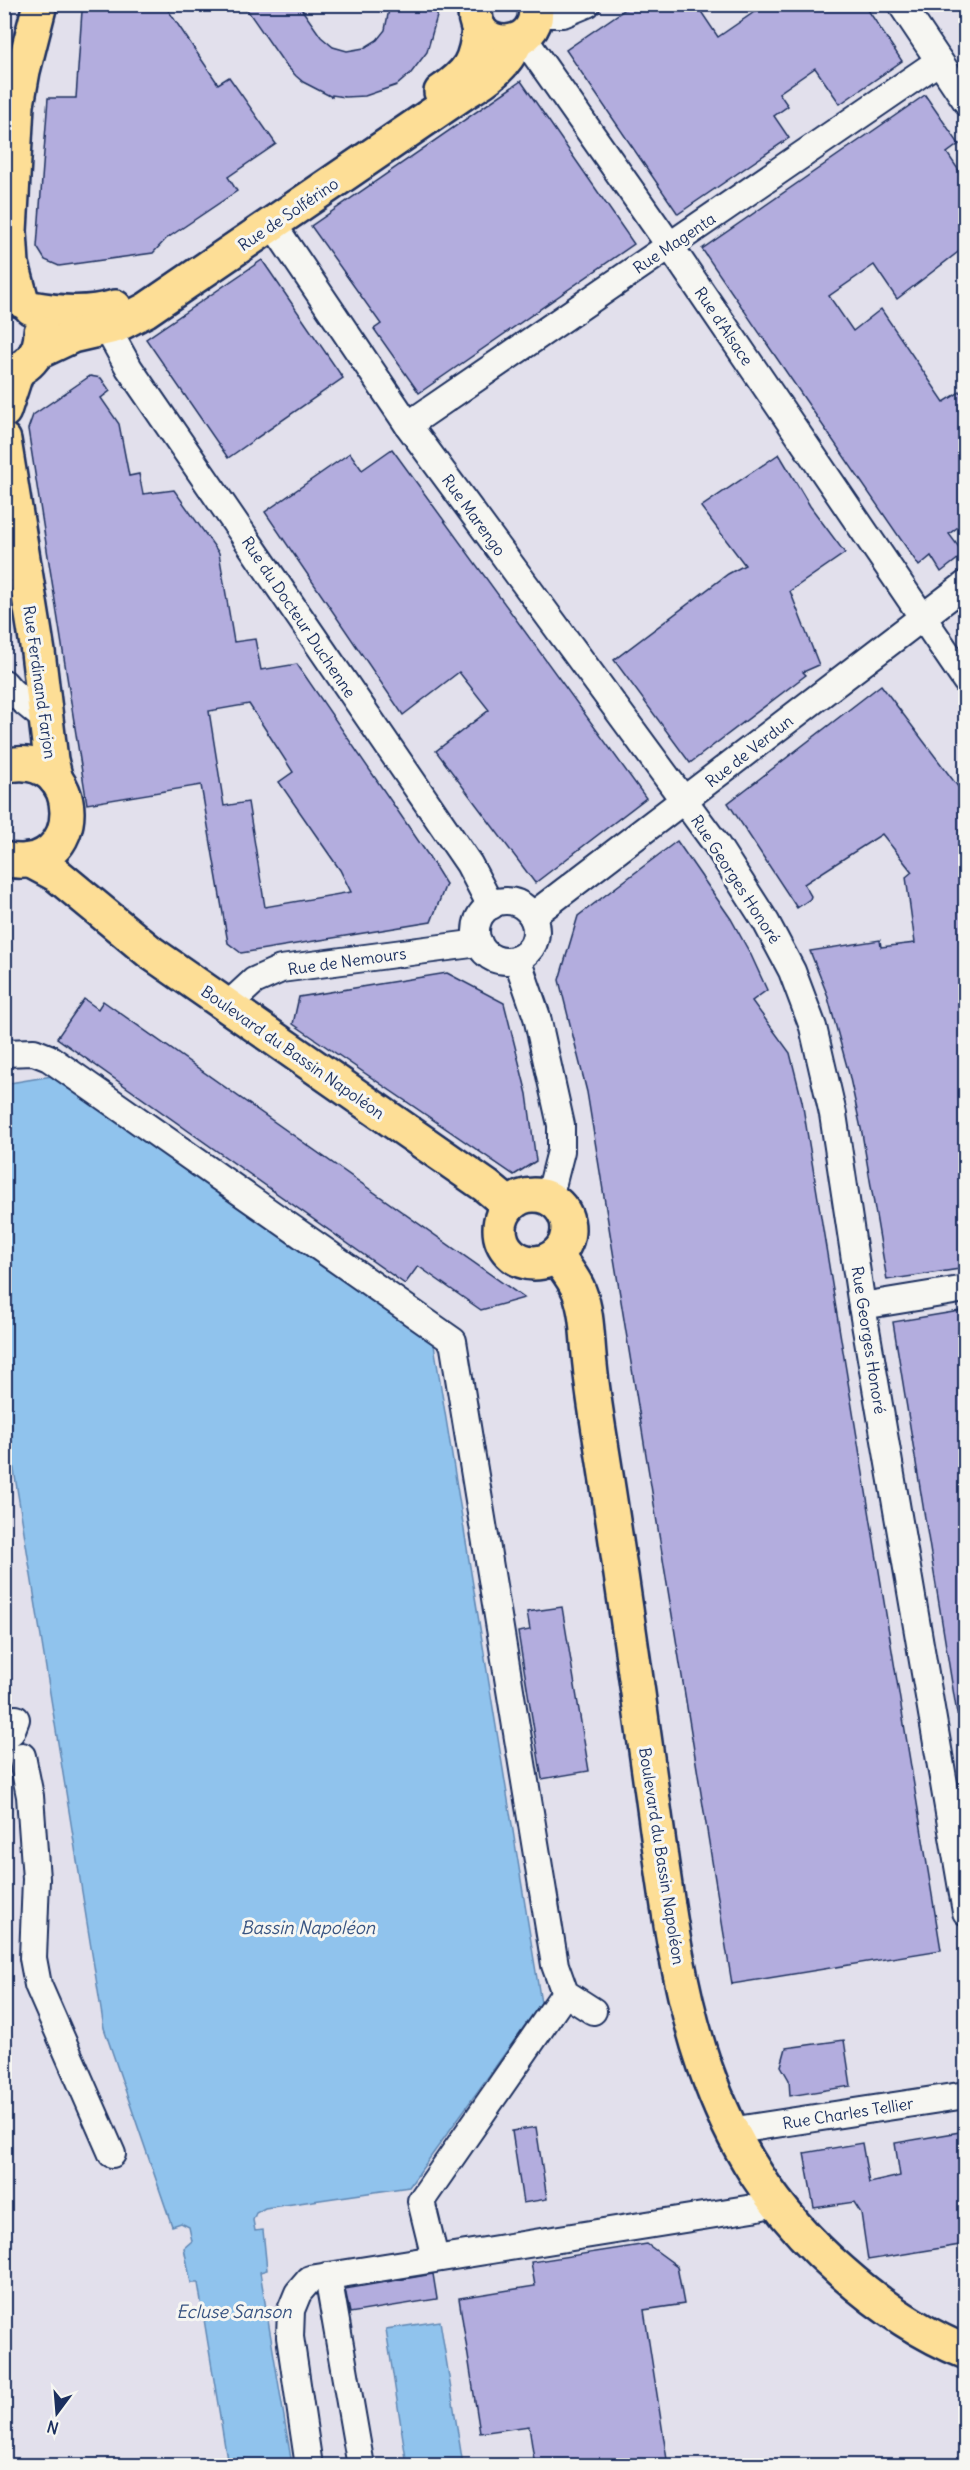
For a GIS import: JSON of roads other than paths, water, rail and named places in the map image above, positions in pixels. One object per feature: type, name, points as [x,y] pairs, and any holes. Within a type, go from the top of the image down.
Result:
[{"type":"main road","points":[[4,87],[25,4]]},
{"type":"main road","points":[[4,411],[19,366],[41,330],[38,319],[19,301],[11,253],[10,220],[21,81],[40,4]]},
{"type":"main road","points":[[476,11],[486,36],[503,43],[528,24]]},
{"type":"main road","name":"Rue de Solférino","points":[[19,301],[69,312],[99,310],[120,305],[141,294],[205,251],[229,239],[455,82],[474,59],[476,11]]},
{"type":"main road","name":"Rue de Solférino","points":[[19,366],[72,336],[125,322],[146,310],[489,78],[504,65],[528,24]]},
{"type":"main road","name":"Rue Ferdinand Farjon","points":[[4,440],[8,486],[51,760],[56,780],[67,800],[67,824]]},
{"type":"main road","points":[[4,766],[19,764],[34,766],[56,780]]},
{"type":"main road","points":[[12,860],[42,856],[62,837],[67,824]]},
{"type":"main road","points":[[67,824],[72,845],[71,863],[81,896]]},
{"type":"main road","name":"Boulevard du Bassin Napoléon","points":[[12,860],[57,875],[126,935],[486,1186],[509,1205]]},
{"type":"main road","points":[[528,1195],[549,1198],[562,1210],[568,1222],[567,1240],[556,1255],[544,1262],[529,1263],[516,1258],[501,1240],[502,1217],[509,1205],[528,1195]]},
{"type":"main road","name":"Boulevard du Bassin Napoléon","points":[[556,1255],[576,1282],[582,1300],[594,1399],[630,1628],[660,1851],[682,1987],[704,2066],[730,2131],[746,2160],[775,2203],[815,2248],[867,2293],[919,2329],[966,2352]]},
{"type":"street","points":[[528,24],[587,4]]},
{"type":"street","points":[[901,4],[966,101]]},
{"type":"street","name":"Rue d'Alsace","points":[[528,24],[670,246],[966,681]]},
{"type":"street","name":"Rue Magenta","points":[[408,425],[939,62]]},
{"type":"street","name":"Rue Marengo","points":[[271,224],[408,425],[684,801]]},
{"type":"street","name":"Rue du Docteur Duchenne","points":[[107,328],[129,368],[469,864],[491,906]]},
{"type":"street","name":"Rue de Verdun","points":[[532,916],[966,585]]},
{"type":"street","points":[[4,683],[11,692],[46,720]]},
{"type":"street","name":"Rue Georges Honoré","points":[[684,801],[766,921],[781,947],[803,998],[819,1051],[833,1114],[862,1306],[964,1904]]},
{"type":"street","points":[[501,902],[517,903],[532,916],[536,926],[535,941],[529,952],[517,959],[497,960],[488,955],[479,943],[478,922],[483,912],[491,906],[501,902]]},
{"type":"street","name":"Rue de Nemours","points":[[227,1006],[254,981],[281,969],[479,943]]},
{"type":"street","points":[[517,959],[538,1023],[561,1125],[561,1151],[549,1198]]},
{"type":"street","points":[[4,1053],[34,1052],[50,1058],[453,1341],[555,1965],[565,1993],[592,2011]]},
{"type":"street","points":[[862,1306],[966,1289]]},
{"type":"street","points":[[12,1734],[30,1796],[36,1879],[33,1958],[38,1985],[112,2154]]},
{"type":"street","points":[[435,2258],[421,2201],[565,1993]]},
{"type":"street","name":"Rue Charles Tellier","points":[[730,2131],[966,2095]]},
{"type":"street","points":[[309,2466],[290,2337],[291,2310],[298,2293],[310,2279],[775,2203]]},
{"type":"street","points":[[328,2276],[361,2466]]},
{"type":"water","name":"Bassin Napoléon","points":[[52,1076],[433,1339],[541,2003],[409,2187],[265,2208],[256,2213],[253,2220],[255,2231],[263,2230],[267,2270],[260,2272],[292,2465],[228,2465],[198,2283],[191,2283],[184,2248],[192,2241],[189,2227],[181,2223],[172,2226],[104,2028],[5,1414],[4,1084]]},
{"type":"water","points":[[440,2321],[463,2465],[407,2465],[386,2329]]},
{"type":"water label","name":"Ecluse Sanson","points":[[234,2311]]}]
